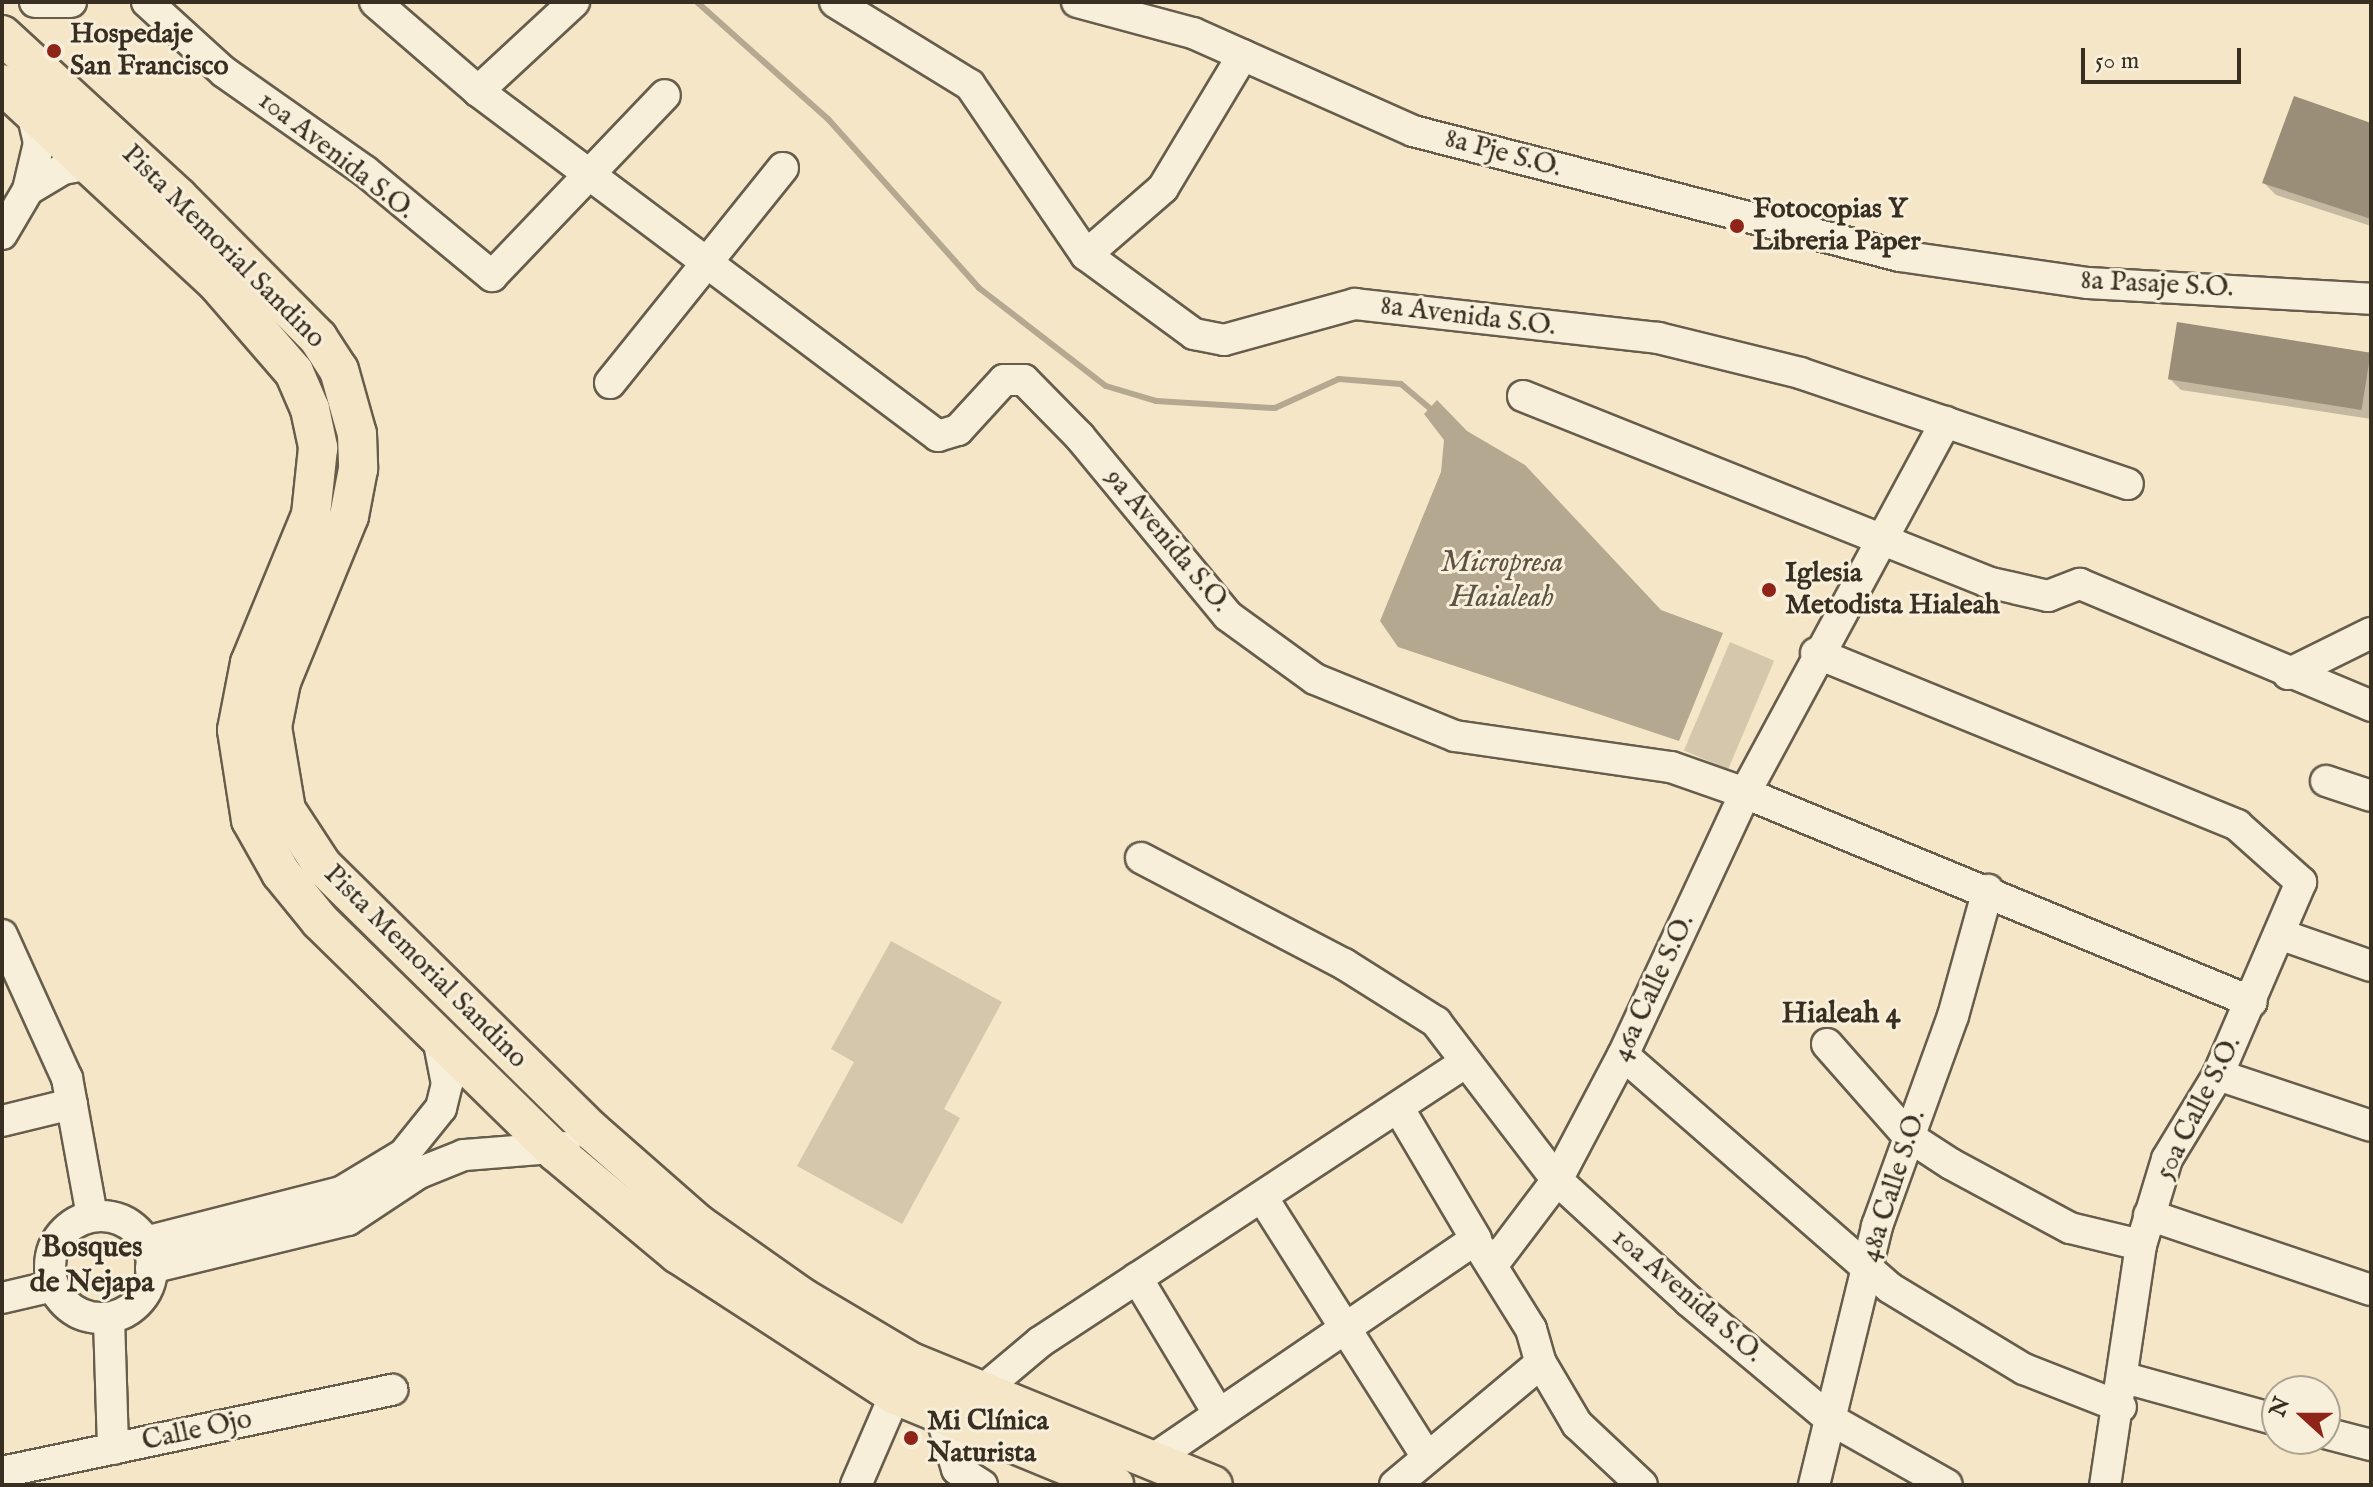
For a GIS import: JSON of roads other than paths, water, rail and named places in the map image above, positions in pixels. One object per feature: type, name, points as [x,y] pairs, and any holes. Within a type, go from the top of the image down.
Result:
[{"type":"main road","name":"Pista Memorial Sandino","points":[[2,35],[178,197],[318,338],[339,370],[357,434],[358,469],[349,516],[281,682],[272,727],[286,810],[361,908],[592,1131],[698,1224],[803,1298],[911,1362],[1213,1485]]},
{"type":"main road","name":"Pista Memorial Sandino","points":[[16,95],[266,337],[310,409],[318,448],[311,515],[250,663],[237,730],[239,774],[251,820],[281,873],[438,1038],[556,1152],[678,1254],[895,1395],[1114,1485]]},
{"type":"street","points":[[35,2],[71,2]]},
{"type":"street","name":"10a Avenida S.O.","points":[[147,2],[224,72],[365,171],[492,276],[587,173]]},
{"type":"street","points":[[375,2],[478,91],[709,261]]},
{"type":"street","points":[[478,91],[574,2]]},
{"type":"street","name":"8a Avenida S.O.","points":[[835,2],[970,85],[1086,255],[1169,322],[1224,340],[1355,304],[1728,351],[2128,484]]},
{"type":"street","name":"8a Pje S.O.","points":[[1077,2],[1243,55],[1413,131],[1730,216],[1943,262]]},
{"type":"street","points":[[1086,255],[1163,188],[1243,55]]},
{"type":"street","points":[[2,234],[28,190],[40,132],[16,95]]},
{"type":"street","points":[[587,173],[665,95]]},
{"type":"street","points":[[28,190],[63,169],[90,164]]},
{"type":"street","points":[[610,383],[783,168]]},
{"type":"street","name":"9a Avenida S.O.","points":[[709,261],[938,436],[958,430],[981,400],[1004,380],[1024,380],[1080,437],[1228,616],[1315,679],[1455,736],[1671,767],[1745,793],[1988,890],[2252,1002]]},
{"type":"street","name":"8a Pasaje S.O.","points":[[1943,262],[2088,283],[2371,299]]},
{"type":"street","points":[[1523,396],[1881,536],[1987,582],[2048,596],[2080,584],[2288,674],[2371,706]]},
{"type":"street","name":"46a Calle S.O.","points":[[1492,1266],[1557,1180],[1623,1055],[1745,793],[1816,653],[1946,422]]},
{"type":"street","points":[[2288,674],[2371,633]]},
{"type":"street","name":"50a Calle S.O.","points":[[1816,653],[2237,825],[2301,882],[2282,935],[2218,1075],[2167,1159],[2141,1245],[2123,1393],[2105,1485]]},
{"type":"street","points":[[2326,781],[2371,796]]},
{"type":"street","name":"10a Avenida S.O.","points":[[1141,858],[1344,964],[1436,1022],[1463,1064],[1557,1180],[1830,1419],[1947,1485]]},
{"type":"street","name":"48a Calle S.O.","points":[[1814,1485],[1869,1265],[1988,890]]},
{"type":"street","points":[[2,935],[72,1104],[92,1215]]},
{"type":"street","points":[[2282,935],[2371,966]]},
{"type":"street","points":[[148,1255],[348,1220],[411,1163],[441,1108],[447,1084],[438,1038]]},
{"type":"street","points":[[1827,1044],[1908,1136],[2070,1228],[2141,1245]]},
{"type":"street","points":[[1623,1055],[1869,1265],[1890,1288],[2024,1369],[2123,1393],[2261,1417]]},
{"type":"street","points":[[983,1390],[1040,1342],[1463,1064]]},
{"type":"street","points":[[2218,1075],[2371,1126]]},
{"type":"street","points":[[2,1121],[72,1104]]},
{"type":"street","points":[[1398,1107],[1531,1329],[1541,1363],[1577,1424],[1642,1485]]},
{"type":"street","points":[[411,1163],[464,1155],[556,1152],[592,1131]]},
{"type":"street","points":[[1262,1197],[1344,1331],[1427,1457]]},
{"type":"street","points":[[92,1215],[119,1218],[148,1255],[133,1308],[109,1319],[81,1316],[53,1286],[51,1248],[68,1226],[92,1215]]},
{"type":"street","points":[[2149,1215],[2371,1290]]},
{"type":"street","points":[[1152,1460],[1476,1239]]},
{"type":"street","points":[[1137,1278],[1218,1413]]},
{"type":"street","points":[[2,1298],[53,1286]]},
{"type":"street","points":[[109,1319],[113,1449]]},
{"type":"street","points":[[1395,1485],[1541,1363]]},
{"type":"street","name":"Calle Ojo","points":[[2,1472],[392,1390]]},
{"type":"street","points":[[856,1485],[895,1395]]},
{"type":"street","points":[[940,1413],[957,1469],[982,1485]]},
{"type":"street","points":[[2341,1437],[2371,1445]]},
{"type":"water","name":"Micropresa Haialeah","points":[[1437,400],[1467,431],[1525,465],[1661,610],[1723,633],[1679,741],[1398,647],[1380,621],[1441,472],[1444,440],[1424,414]]},
{"type":"waterway","points":[[697,2],[828,119],[979,288],[1106,386],[1156,401],[1275,408],[1339,379],[1401,384],[1430,408]]},
{"type":"place","name":"Hospedaje San Francisco","points":[[54,51]]},
{"type":"place","name":"Fotocopias Y Libreria Paper","points":[[1737,226]]},
{"type":"place","name":"Iglesia Metodista Hialeah","points":[[1769,590]]},
{"type":"place","name":"Mi Clínica Naturista","points":[[911,1438]]},
{"type":"district","name":"Hialeah 4","points":[[1841,1014]]},
{"type":"district","name":"Bosques de Nejapa","points":[[92,1265]]}]
